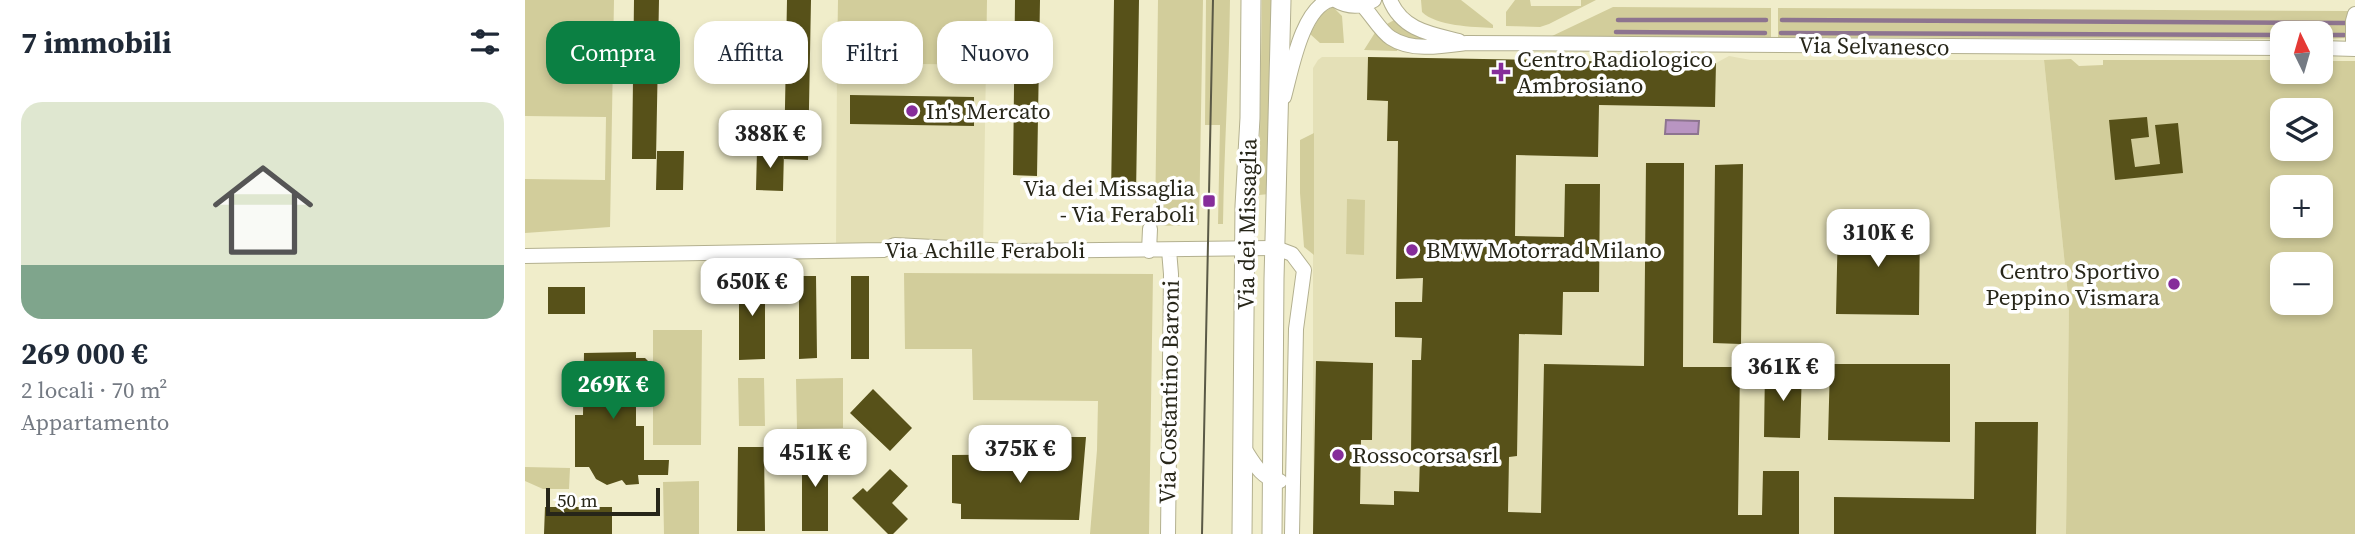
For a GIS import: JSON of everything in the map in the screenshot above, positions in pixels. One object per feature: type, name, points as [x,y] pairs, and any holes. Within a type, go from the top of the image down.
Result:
[{"type":"main road","name":"Via dei Missaglia","points":[[1242,534],[1251,0]]},
{"type":"main road","name":"Via dei Missaglia","points":[[1272,534],[1282,481],[1276,248],[1281,0]]},
{"type":"street","points":[[1279,111],[1303,32],[1320,6],[1333,0],[1346,5],[1368,3]]},
{"type":"street","name":"Via Selvanesco","points":[[1390,0],[1393,9],[1406,23],[1425,33],[1467,43]]},
{"type":"street","name":"Via Selvanesco","points":[[1368,3],[1390,38],[1406,44],[1435,47],[1467,43],[2270,48]]},
{"type":"street","points":[[2333,48],[2354,49],[2355,14]]},
{"type":"street","points":[[1149,251],[1150,229]]},
{"type":"street","name":"Via Achille Feraboli","points":[[525,256],[883,250],[895,245],[1009,251],[1276,248]]},
{"type":"street","name":"Via dei Missaglia","points":[[1276,248],[1293,254],[1304,270],[1282,481],[1292,534]]},
{"type":"street","name":"Via Costantino Baroni","points":[[1168,534],[1169,250]]},
{"type":"street","points":[[1244,448],[1259,470],[1282,481]]},
{"type":"shaded area","points":[[525,0],[614,0],[614,21],[546,21],[546,84],[613,84],[610,227],[525,233],[525,179],[605,180],[606,117],[525,116]]},
{"type":"shaded area","points":[[838,0],[987,0],[987,21],[937,21],[937,64],[923,64],[923,21],[838,21]]},
{"type":"shaded area","points":[[1158,0],[1203,0],[1199,225],[1155,226]]},
{"type":"shaded area","points":[[1206,0],[1230,0],[1223,224],[1218,224],[1220,125],[1205,125]]},
{"type":"shaded area","points":[[1262,0],[1272,0],[1269,194],[1259,195]]},
{"type":"shaded area","points":[[1421,0],[1461,0],[1493,25],[1493,28],[1455,25],[1428,17],[1422,12]]},
{"type":"shaded area","points":[[1515,0],[1530,0],[1531,6],[1581,6],[1581,0],[1596,0],[1540,27],[1506,26],[1506,12]]},
{"type":"shaded area","points":[[1333,7],[1342,16],[1344,43],[1320,43],[1310,34],[1322,13]]},
{"type":"shaded area","points":[[1613,7],[1771,8],[1771,37],[1550,37]]},
{"type":"shaded area","points":[[1778,8],[2350,11],[2349,38],[2333,39],[2333,21],[2270,21],[2270,39],[1778,37]]},
{"type":"shaded area","points":[[1396,19],[1433,41],[1402,36],[1387,24]]},
{"type":"shaded area","points":[[1376,31],[1398,48],[1397,51],[1364,50]]},
{"type":"shaded area","points":[[1729,56],[1751,60],[2044,60],[2069,305],[2066,534],[1313,534],[1313,68],[1318,60],[1322,57],[1368,57],[1546,60],[1547,57],[1579,58],[1580,61],[1716,63]]},
{"type":"shaded area","name":"Centro Sportivo Peppino Vismara","points":[[2071,59],[2079,66],[2103,65],[2103,60],[2270,60],[2270,84],[2333,84],[2333,61],[2355,61],[2355,534],[2066,534],[2069,305],[2044,60]]},
{"type":"shaded area","points":[[923,64],[937,64],[937,84],[986,84],[983,250],[836,250],[837,84],[923,84]]},
{"type":"shaded area","points":[[1666,120],[1699,121],[1698,134],[1665,134]]},
{"type":"shaded area","points":[[1314,133],[1314,255],[1304,247],[1300,140]]},
{"type":"shaded area","points":[[1347,199],[1365,200],[1364,255],[1346,254]]},
{"type":"shaded area","points":[[904,273],[1153,274],[1149,534],[1090,534],[1098,401],[973,400],[972,349],[905,349]]},
{"type":"shaded area","points":[[653,330],[702,330],[701,445],[653,445]]},
{"type":"shaded area","points":[[738,378],[764,378],[765,426],[739,426]]},
{"type":"shaded area","points":[[843,378],[843,428],[797,429],[796,379]]},
{"type":"shaded area","points":[[525,467],[570,468],[569,489],[543,489],[525,481]]},
{"type":"shaded area","points":[[699,481],[699,534],[664,534],[663,482]]},
{"type":"building","points":[[634,0],[659,0],[659,21],[634,21]]},
{"type":"building","points":[[787,0],[811,0],[808,160],[784,159],[785,84],[808,84],[808,21],[787,21]]},
{"type":"building","points":[[1015,0],[1040,0],[1040,21],[1015,21]]},
{"type":"building","points":[[1114,0],[1139,0],[1136,196],[1111,196]]},
{"type":"building","points":[[1368,57],[1547,60],[1547,57],[1579,58],[1580,61],[1716,63],[1715,107],[1599,105],[1598,157],[1516,155],[1515,236],[1564,237],[1565,184],[1600,184],[1599,292],[1563,292],[1562,335],[1519,334],[1517,456],[1509,457],[1508,512],[1541,513],[1544,364],[1644,366],[1646,163],[1684,163],[1683,367],[1740,367],[1738,515],[1762,515],[1763,471],[1799,471],[1799,534],[1313,534],[1316,361],[1373,363],[1372,440],[1361,440],[1360,504],[1394,505],[1394,491],[1419,492],[1420,455],[1411,455],[1412,360],[1421,360],[1422,338],[1395,337],[1395,302],[1422,302],[1423,278],[1396,279],[1398,141],[1387,141],[1388,101],[1367,100]]},
{"type":"building","points":[[633,84],[657,84],[656,159],[632,159]]},
{"type":"building","points":[[1014,84],[1039,84],[1037,176],[1013,175]]},
{"type":"building","name":"In's Mercato","points":[[850,95],[974,97],[974,126],[850,124]]},
{"type":"building","points":[[2147,117],[2149,137],[2131,139],[2135,167],[2160,164],[2155,125],[2178,123],[2183,173],[2115,180],[2109,120]]},
{"type":"building","points":[[757,150],[784,151],[783,191],[756,190]]},
{"type":"building","points":[[657,151],[684,151],[683,190],[656,190]]},
{"type":"building","points":[[1743,164],[1741,344],[1713,343],[1715,165]]},
{"type":"building","points":[[1838,222],[1920,223],[1919,315],[1836,314]]},
{"type":"building","points":[[739,276],[765,276],[765,359],[739,360]]},
{"type":"building","points":[[799,276],[816,276],[817,358],[799,359]]},
{"type":"building","points":[[851,276],[869,276],[869,359],[851,359]]},
{"type":"building","points":[[548,287],[585,287],[585,314],[548,314]]},
{"type":"building","points":[[636,352],[636,358],[645,358],[649,362],[649,368],[645,372],[636,372],[636,426],[644,426],[644,460],[669,460],[668,475],[638,475],[639,484],[626,485],[622,480],[607,485],[596,479],[589,467],[575,467],[575,415],[583,415],[584,353]]},
{"type":"building","points":[[1830,364],[1950,364],[1950,442],[1828,440]]},
{"type":"building","points":[[1765,368],[1802,369],[1800,438],[1764,437]]},
{"type":"building","points":[[873,389],[912,428],[890,451],[850,413]]},
{"type":"building","points":[[1975,422],[2038,422],[2036,534],[1834,534],[1834,497],[1974,499]]},
{"type":"building","points":[[1069,437],[1086,437],[1079,520],[961,519],[961,504],[952,503],[952,455],[1068,454]]},
{"type":"building","points":[[738,447],[764,447],[765,531],[737,531]]},
{"type":"building","points":[[802,447],[828,447],[828,531],[802,531]]},
{"type":"building","points":[[890,469],[908,486],[892,503],[908,519],[893,534],[888,534],[852,498],[863,488],[867,492]]},
{"type":"building","points":[[545,507],[612,507],[612,534],[544,534]]},
{"type":"waterway","points":[[1618,20],[1766,20]]},
{"type":"waterway","points":[[1782,20],[2347,23]]},
{"type":"waterway","points":[[1616,32],[1765,33]]},
{"type":"waterway","points":[[1781,33],[2270,35]]},
{"type":"waterway","points":[[2333,35],[2344,35]]},
{"type":"tram line","points":[[1202,534],[1213,0]]},
{"type":"place","name":"Centro Radiologico Ambrosiano","points":[[1501,72]]},
{"type":"place","name":"In's Mercato","points":[[912,111]]},
{"type":"place","name":"Via dei Missaglia - Via Feraboli","points":[[1209,201]]},
{"type":"place","name":"BMW Motorrad Milano","points":[[1412,250]]},
{"type":"place","name":"Centro Sportivo Peppino Vismara","points":[[2174,284]]},
{"type":"place","name":"Rossocorsa srl","points":[[1338,455]]}]
